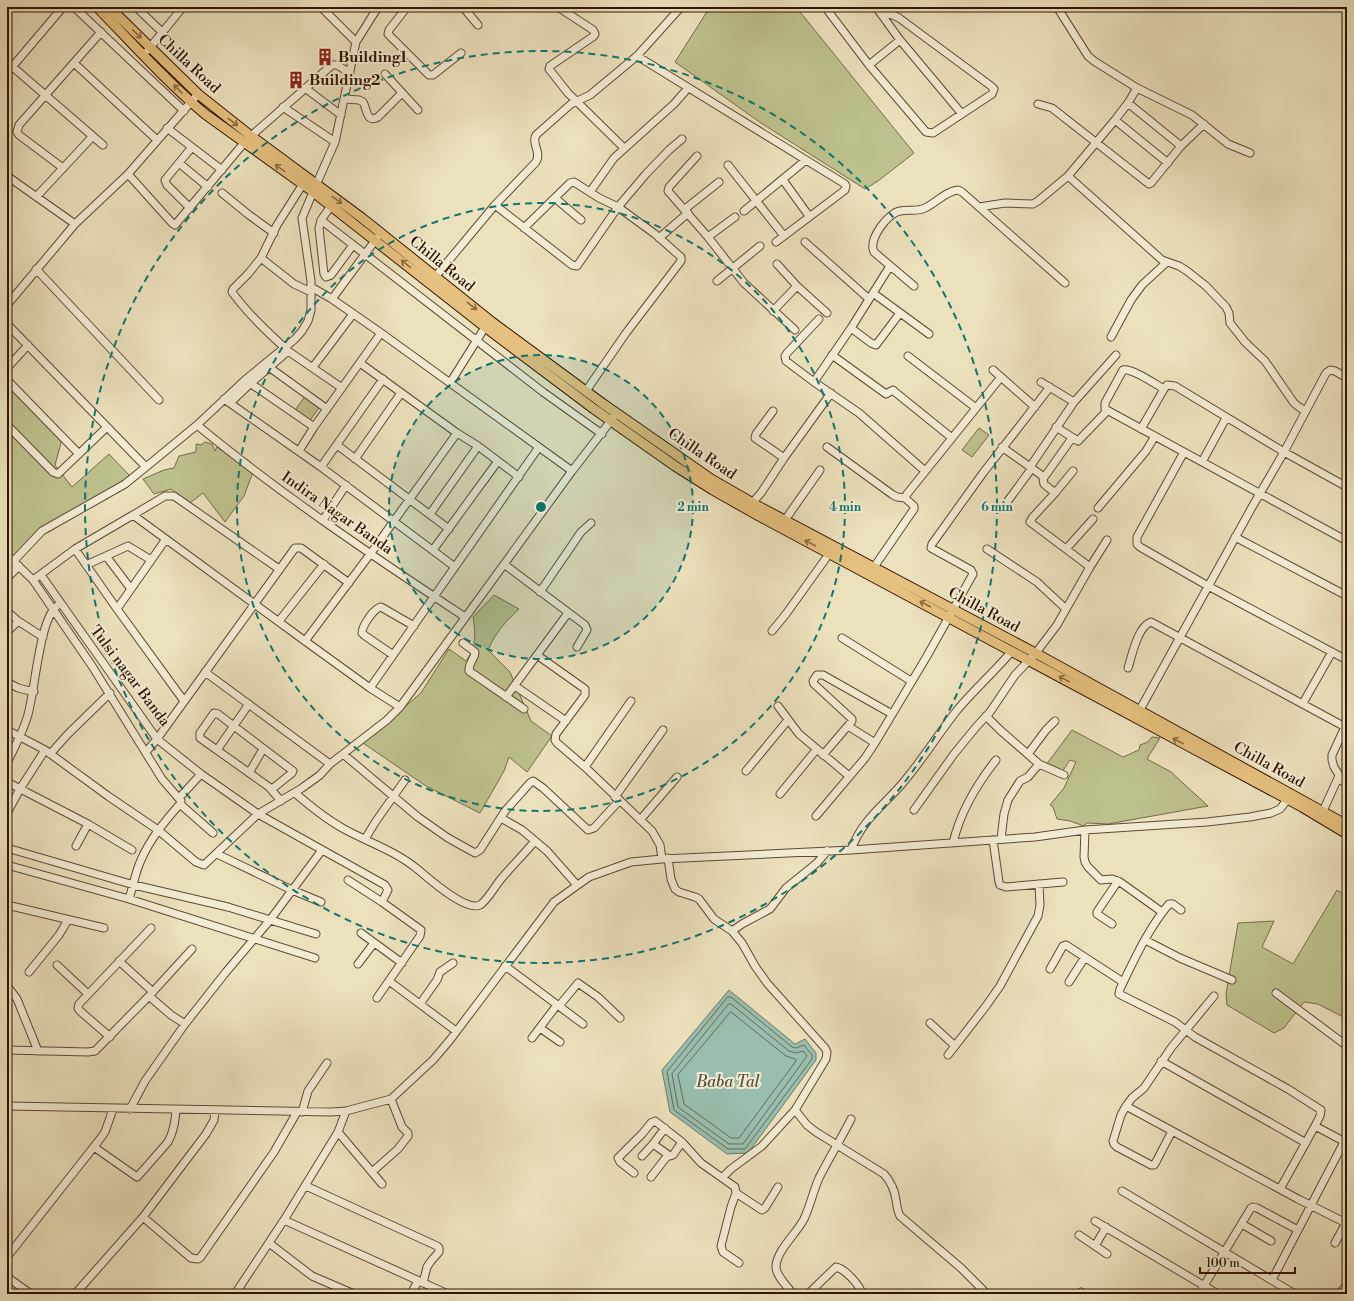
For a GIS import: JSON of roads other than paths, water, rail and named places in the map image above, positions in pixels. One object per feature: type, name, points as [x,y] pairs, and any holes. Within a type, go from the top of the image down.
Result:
[{"type":"main road","points":[[97,7],[191,102],[212,119],[248,139],[303,184],[314,188],[331,206],[378,237],[448,293]]},
{"type":"main road","name":"Chilla Road","points":[[109,7],[198,94],[248,139],[378,237],[434,277],[448,293],[487,324],[586,391],[614,417],[711,479],[752,503],[761,513],[784,520],[871,571],[1205,750],[1289,797],[1323,811],[1347,825]]},
{"type":"main road","points":[[487,324],[543,371],[614,417],[675,466],[713,490],[761,513],[829,554],[871,571]]},
{"type":"main road","points":[[950,613],[1012,651],[1032,657]]},
{"type":"main road","points":[[1289,797],[1347,834]]},
{"type":"street","points":[[7,73],[10,64],[63,7]]},
{"type":"street","points":[[74,7],[184,110]]},
{"type":"street","points":[[136,7],[163,33]]},
{"type":"street","points":[[143,55],[151,48],[183,7]]},
{"type":"street","points":[[321,7],[356,42]]},
{"type":"street","points":[[267,366],[284,347],[302,331],[308,321],[311,310],[311,289],[302,218],[335,142],[356,42],[377,7]]},
{"type":"street","points":[[407,7],[388,30],[388,34],[429,74],[433,75],[461,53]]},
{"type":"street","points":[[463,7],[478,26]]},
{"type":"street","points":[[558,7],[593,30],[595,34],[550,66],[549,69],[568,93],[624,148]]},
{"type":"street","points":[[434,277],[495,205],[536,162],[539,154],[534,143],[536,134],[571,104],[590,94],[637,56],[681,7]]},
{"type":"street","points":[[825,7],[869,65],[926,132],[933,133],[992,94],[994,89],[898,18],[878,10]]},
{"type":"street","points":[[1057,7],[1088,56],[1137,88],[1192,115],[1228,144],[1250,153]]},
{"type":"street","points":[[878,10],[900,40],[962,114]]},
{"type":"street","points":[[63,168],[17,132],[18,125],[101,32]]},
{"type":"street","points":[[869,65],[900,40]]},
{"type":"street","points":[[637,56],[846,186],[845,190],[776,242]]},
{"type":"street","points":[[74,63],[157,140]]},
{"type":"street","points":[[10,64],[103,145]]},
{"type":"street","points":[[128,174],[173,224],[177,224],[248,139],[305,88],[332,65],[337,65],[350,73]]},
{"type":"street","points":[[385,74],[418,110]]},
{"type":"street","points":[[305,88],[341,115]]},
{"type":"street","points":[[590,192],[614,158],[661,116],[688,88]]},
{"type":"street","points":[[979,207],[1005,203],[1033,204],[1068,176],[1115,120],[1137,88]]},
{"type":"street","points":[[345,99],[363,102],[367,116],[370,119],[374,119],[378,117],[402,93]]},
{"type":"street","points":[[7,305],[75,224],[128,174],[198,94]]},
{"type":"street","points":[[1128,103],[1181,146]]},
{"type":"street","points":[[1038,104],[1052,108],[1149,184],[1181,146],[1204,124]]},
{"type":"street","points":[[284,107],[335,142]]},
{"type":"street","points":[[1115,120],[1168,163]]},
{"type":"street","points":[[167,128],[222,170]]},
{"type":"street","points":[[37,196],[92,137]]},
{"type":"street","points":[[495,205],[572,265],[577,266],[618,207],[646,174],[682,139]]},
{"type":"street","points":[[190,208],[165,182],[166,178],[192,147]]},
{"type":"street","points":[[697,156],[668,189],[670,194],[687,211],[744,283],[795,330]]},
{"type":"street","points":[[744,211],[806,160]]},
{"type":"street","points":[[179,163],[208,187]]},
{"type":"street","points":[[728,165],[784,236]]},
{"type":"street","points":[[7,176],[75,224]]},
{"type":"street","points":[[1068,176],[1167,262],[1179,266],[1206,286],[1226,307],[1230,323],[1245,342],[1265,361],[1294,403],[1305,411]]},
{"type":"street","points":[[783,180],[809,216]]},
{"type":"street","points":[[524,228],[570,183],[574,182],[603,200],[618,207],[659,238],[682,259],[626,333],[586,391]]},
{"type":"street","points":[[659,238],[719,182]]},
{"type":"street","points":[[284,347],[256,321],[232,292],[234,287],[248,274],[261,258],[277,225],[303,184]]},
{"type":"street","points":[[914,286],[874,252],[872,245],[876,235],[882,225],[893,213],[926,208],[958,190],[1065,283]]},
{"type":"street","points":[[222,193],[274,233]]},
{"type":"street","points":[[555,198],[581,220]]},
{"type":"street","points":[[331,206],[321,220],[318,228],[324,274],[326,277],[331,275],[353,245]]},
{"type":"street","points":[[708,237],[735,217]]},
{"type":"street","points":[[321,220],[543,392],[602,434]]},
{"type":"street","points":[[332,299],[378,237]]},
{"type":"street","points":[[805,242],[871,296],[900,313],[929,334]]},
{"type":"street","points":[[717,281],[731,268],[760,246]]},
{"type":"street","points":[[261,258],[294,284],[311,289],[332,299],[572,471]]},
{"type":"street","points":[[1111,337],[1131,300],[1167,262]]},
{"type":"street","points":[[777,264],[797,286],[827,312]]},
{"type":"street","points":[[814,382],[851,328],[890,266]]},
{"type":"street","points":[[36,269],[159,400]]},
{"type":"street","points":[[773,310],[797,286]]},
{"type":"street","points":[[851,328],[876,345],[900,313]]},
{"type":"street","points":[[313,367],[353,314]]},
{"type":"street","points":[[819,320],[787,353],[785,358],[786,361],[860,413],[925,471]]},
{"type":"street","points":[[7,324],[146,467]]},
{"type":"street","points":[[450,383],[476,339],[487,324]]},
{"type":"street","points":[[299,451],[314,427],[381,333]]},
{"type":"street","points":[[7,368],[28,345]]},
{"type":"street","points":[[7,578],[16,563],[42,530],[125,484],[197,425],[224,399],[288,351],[342,388]]},
{"type":"street","points":[[1007,502],[1074,402],[1116,355]]},
{"type":"street","points":[[832,356],[886,394],[893,390],[952,438]]},
{"type":"street","points":[[908,356],[976,408]]},
{"type":"street","points":[[360,363],[456,433],[478,446],[519,477]]},
{"type":"street","points":[[267,366],[327,409]]},
{"type":"street","points":[[1164,389],[1126,369],[1123,370],[1105,403],[1105,406],[1107,411],[1347,541]]},
{"type":"street","points":[[993,370],[1035,407]]},
{"type":"street","points":[[1137,714],[1326,374],[1330,370],[1335,371],[1347,378]]},
{"type":"street","points":[[905,498],[1001,377]]},
{"type":"street","points":[[321,467],[383,379]]},
{"type":"street","points":[[7,380],[79,454]]},
{"type":"street","points":[[230,404],[248,381]]},
{"type":"street","points":[[248,381],[314,427]]},
{"type":"street","points":[[1041,382],[1074,402]]},
{"type":"street","points":[[1141,429],[1167,385],[1175,386],[1226,418],[1347,487]]},
{"type":"street","points":[[816,816],[865,758],[875,743],[927,656],[971,577],[973,572],[934,550],[931,546],[1002,447],[1050,387]]},
{"type":"street","points":[[355,459],[401,393]]},
{"type":"street","points":[[752,503],[761,493],[784,458],[831,393]]},
{"type":"street","points":[[224,399],[346,485],[393,522],[455,567]]},
{"type":"street","points":[[773,411],[756,434],[755,438],[784,458]]},
{"type":"street","points":[[1056,427],[1076,441],[1080,440],[1107,411]]},
{"type":"street","points":[[7,730],[48,752],[158,830],[200,865],[204,865],[258,814],[281,801],[320,775],[330,764],[387,720],[400,707],[572,471],[614,417]]},
{"type":"street","points":[[1202,462],[1226,418]]},
{"type":"street","points":[[7,425],[55,474],[60,473],[107,427]]},
{"type":"street","name":"Indira Nagar Banda","points":[[197,425],[226,449],[323,520],[465,617]]},
{"type":"street","points":[[305,641],[371,553],[456,433]]},
{"type":"street","points":[[1098,508],[1146,451],[1155,436]]},
{"type":"street","points":[[1055,493],[1044,484],[1044,477],[1072,438]]},
{"type":"street","points":[[337,445],[448,528]]},
{"type":"street","points":[[430,514],[478,446]]},
{"type":"street","points":[[370,688],[539,447]]},
{"type":"street","points":[[827,447],[893,495],[900,498],[905,498],[914,506],[914,509],[871,571]]},
{"type":"street","points":[[1002,447],[1044,477]]},
{"type":"street","points":[[1184,452],[1137,537],[1137,544],[1208,586],[1347,660]]},
{"type":"street","points":[[433,550],[498,461]]},
{"type":"street","points":[[784,520],[820,470]]},
{"type":"street","points":[[1074,471],[1030,522],[1090,567]]},
{"type":"street","points":[[323,520],[346,485]]},
{"type":"street","points":[[33,580],[75,549],[165,496],[174,496],[279,569]]},
{"type":"street","points":[[133,515],[370,688],[400,707]]},
{"type":"street","points":[[1066,549],[1093,518]]},
{"type":"street","points":[[540,592],[581,532],[592,523]]},
{"type":"street","points":[[1235,537],[1347,596]]},
{"type":"street","points":[[117,609],[166,539]]},
{"type":"street","points":[[914,810],[954,754],[1002,695],[1015,675],[1032,657],[1057,625],[1107,540]]},
{"type":"street","points":[[86,565],[128,546],[151,560]]},
{"type":"street","name":"Tulsi nagar Banda","points":[[41,575],[158,739],[292,550],[297,547],[301,548],[324,564]]},
{"type":"street","points":[[75,549],[184,701]]},
{"type":"street","points":[[987,549],[1037,582],[1066,609]]},
{"type":"street","points":[[772,631],[829,554]]},
{"type":"street","points":[[7,555],[33,580],[54,609],[110,693],[162,779],[180,801],[213,833]]},
{"type":"street","points":[[106,556],[131,589]]},
{"type":"street","points":[[7,568],[16,563]]},
{"type":"street","points":[[279,621],[324,564],[349,583]]},
{"type":"street","points":[[504,564],[587,627],[587,630],[577,647]]},
{"type":"street","points":[[7,763],[20,737],[27,718],[34,692],[43,637],[50,614],[61,604]]},
{"type":"street","points":[[393,655],[364,635],[362,633],[363,627],[376,610],[381,607],[414,626]]},
{"type":"street","points":[[7,611],[18,621],[43,637]]},
{"type":"street","points":[[506,697],[568,613]]},
{"type":"street","points":[[7,632],[18,621]]},
{"type":"street","points":[[1128,668],[1135,644],[1145,625],[1148,622],[1155,623],[1346,727],[1332,755],[1332,760],[1339,775],[1323,811]]},
{"type":"street","points":[[842,638],[911,681]]},
{"type":"street","points":[[463,643],[475,652],[469,665],[469,671],[524,709]]},
{"type":"street","points":[[851,850],[856,836],[863,825],[902,784],[959,708],[1012,651]]},
{"type":"street","points":[[1303,703],[1332,652]]},
{"type":"street","points":[[537,654],[586,688],[585,695],[556,734],[555,740],[557,743],[585,767],[657,838],[675,889],[679,892],[690,894],[699,899],[714,919],[732,931],[742,943],[767,983],[827,1052],[826,1059],[795,1110],[762,1146],[731,1169],[723,1177]]},
{"type":"street","points":[[205,672],[330,764]]},
{"type":"street","points":[[823,755],[852,721],[852,718],[814,684],[813,681],[817,675],[822,675],[892,714]]},
{"type":"street","points":[[7,682],[18,688],[34,692]]},
{"type":"street","points":[[514,686],[566,721]]},
{"type":"street","points":[[7,813],[20,789],[48,752],[110,693]]},
{"type":"street","points":[[585,767],[631,702]]},
{"type":"street","points":[[217,750],[249,704]]},
{"type":"street","points":[[778,706],[799,734],[816,750],[849,776]]},
{"type":"street","points":[[272,789],[293,771],[218,714],[214,713],[200,733],[200,738],[272,789],[281,801]]},
{"type":"street","points":[[986,716],[1039,764],[1064,775]]},
{"type":"street","points":[[746,771],[788,720]]},
{"type":"street","points":[[1028,754],[1046,730],[1055,722]]},
{"type":"street","points":[[848,726],[875,743]]},
{"type":"street","points":[[343,754],[418,817],[448,838],[475,853],[480,850],[505,811],[532,781],[543,788],[588,830],[594,828],[617,799],[664,730]]},
{"type":"street","points":[[146,752],[158,739],[201,774],[258,814],[388,887],[382,902]]},
{"type":"street","points":[[249,773],[263,749]]},
{"type":"street","points":[[780,794],[816,750]]},
{"type":"street","points":[[953,843],[957,826],[974,791],[996,760]]},
{"type":"street","points":[[1039,764],[1028,777],[1020,781],[1008,800],[997,840],[999,882],[1000,885],[1006,887],[1063,882]]},
{"type":"street","points":[[129,899],[140,861],[158,830],[201,774]]},
{"type":"street","points":[[640,820],[677,777]]},
{"type":"street","points":[[1338,778],[1347,784]]},
{"type":"street","points":[[365,839],[405,780]]},
{"type":"street","points":[[7,782],[88,824],[132,850]]},
{"type":"street","points":[[295,792],[328,819],[344,829],[406,860],[446,893],[469,906],[480,905],[484,902],[501,879],[535,841]]},
{"type":"street","points":[[7,1106],[300,1112],[346,1111],[391,1099],[433,1060],[554,902],[588,877],[631,862],[851,850],[997,840],[1035,837],[1085,830],[1207,822],[1271,813],[1280,809],[1289,797]]},
{"type":"street","points":[[501,818],[522,830],[535,841],[558,862],[577,885]]},
{"type":"street","points":[[76,846],[88,824]]},
{"type":"street","points":[[1085,830],[1084,862],[1088,867],[1101,880],[1112,879],[1118,881],[1162,912]]},
{"type":"street","points":[[7,848],[134,885],[210,902],[316,934]]},
{"type":"street","points":[[130,1109],[145,1081],[185,1024],[253,938],[270,920],[322,850]]},
{"type":"street","points":[[732,931],[742,924],[770,910],[786,888],[817,864],[827,851]]},
{"type":"street","points":[[217,854],[292,890],[321,902]]},
{"type":"street","points":[[7,865],[129,899],[253,938],[279,948],[315,958]]},
{"type":"street","points":[[348,880],[382,902],[420,930],[420,936],[377,998]]},
{"type":"street","points":[[1112,924],[1097,914],[1097,912],[1118,881]]},
{"type":"street","points":[[948,1055],[1000,986],[1038,916],[1040,905],[1039,884]]},
{"type":"street","points":[[1181,910],[1169,904],[1162,912],[1145,940],[1119,991],[1122,996],[1175,1022],[1195,1037],[1319,1107],[1322,1112],[1280,1190]]},
{"type":"street","points":[[7,905],[104,928]]},
{"type":"street","points":[[29,972],[59,935],[68,920]]},
{"type":"street","points":[[110,1037],[78,1008],[79,1004],[151,928]]},
{"type":"street","points":[[361,933],[402,963]]},
{"type":"street","points":[[1145,940],[1180,958],[1232,980]]},
{"type":"street","points":[[358,964],[374,943]]},
{"type":"street","points":[[1050,969],[1063,946],[1066,945],[1123,982]]},
{"type":"street","points":[[7,1050],[92,1052],[99,1048],[110,1037],[192,949]]},
{"type":"street","points":[[1069,982],[1085,957]]},
{"type":"street","points":[[119,961],[171,1015],[185,1024]]},
{"type":"street","points":[[420,1004],[437,980],[440,972],[453,963]]},
{"type":"street","points":[[57,965],[88,994]]},
{"type":"street","points":[[505,966],[583,1024]]},
{"type":"street","points":[[389,981],[456,1031]]},
{"type":"street","points":[[532,1038],[578,983],[598,997],[620,1018]]},
{"type":"street","points":[[7,987],[7,1000]]},
{"type":"street","points":[[7,987],[17,999],[38,1051]]},
{"type":"street","points":[[1276,993],[1347,1046]]},
{"type":"street","points":[[1172,1131],[1154,1164],[1148,1164],[1114,1144],[1113,1141],[1117,1124],[1126,1106],[1132,1098],[1144,1088],[1161,1061],[1214,996]]},
{"type":"street","points":[[930,1023],[955,1046]]},
{"type":"street","points":[[540,1028],[560,1042]]},
{"type":"street","points":[[1161,1061],[1306,1143]]},
{"type":"street","points":[[143,1217],[191,1258],[200,1258],[274,1152],[300,1112],[308,1091],[328,1063]]},
{"type":"street","points":[[372,1172],[398,1149],[408,1136],[408,1133],[397,1117],[391,1099]]},
{"type":"street","points":[[1126,1106],[1280,1190],[1346,1222],[1335,1243]]},
{"type":"street","points":[[7,1257],[105,1132],[113,1108]]},
{"type":"street","points":[[94,1147],[137,1177],[172,1136],[176,1110]]},
{"type":"street","points":[[75,1294],[143,1217],[206,1134],[214,1120],[215,1110]]},
{"type":"street","points":[[795,1110],[807,1125],[816,1132],[884,1174],[888,1178],[896,1198],[900,1216],[956,1263],[987,1294]]},
{"type":"street","points":[[235,1294],[306,1186],[338,1132],[346,1111]]},
{"type":"street","points":[[793,1294],[777,1273],[775,1268],[776,1262],[799,1228],[820,1177],[851,1119]]},
{"type":"street","points":[[634,1173],[620,1162],[618,1158],[642,1134],[651,1122],[656,1121],[682,1142],[701,1163],[723,1177],[735,1187],[736,1193],[730,1207],[721,1246],[723,1252],[739,1263]]},
{"type":"street","points":[[1272,1280],[1346,1142],[1315,1126]]},
{"type":"street","points":[[642,1156],[665,1128]]},
{"type":"street","points":[[338,1132],[382,1184]]},
{"type":"street","points":[[651,1177],[668,1155],[670,1156],[673,1154],[682,1142]]},
{"type":"street","points":[[653,1144],[668,1155]]},
{"type":"street","points":[[306,1186],[439,1248],[439,1252],[427,1267],[421,1282],[411,1294]]},
{"type":"street","points":[[736,1193],[762,1210],[765,1208],[778,1186]]},
{"type":"street","points":[[1122,1191],[1295,1294]]},
{"type":"street","points":[[1199,1294],[1251,1208],[1254,1207],[1298,1230]]},
{"type":"street","points":[[284,1220],[448,1294]]},
{"type":"street","points":[[1095,1221],[1218,1294]]},
{"type":"street","points":[[1242,1224],[1271,1241]]},
{"type":"street","points":[[1095,1246],[1106,1227]]},
{"type":"street","points":[[1079,1235],[1107,1254]]},
{"type":"street","points":[[269,1243],[312,1276],[354,1294]]},
{"type":"street","points":[[808,1294],[836,1267],[841,1269],[857,1284],[862,1294]]},
{"type":"street","points":[[7,1277],[31,1294]]},
{"type":"street","points":[[1339,1294],[1347,1284]]},
{"type":"water","name":"Baba Tal","points":[[729,990],[795,1044],[805,1039],[816,1053],[816,1060],[748,1153],[727,1154],[670,1112],[662,1070]]},
{"type":"place","name":"Building1","points":[[325,57]]},
{"type":"place","name":"Building2","points":[[296,80]]}]
